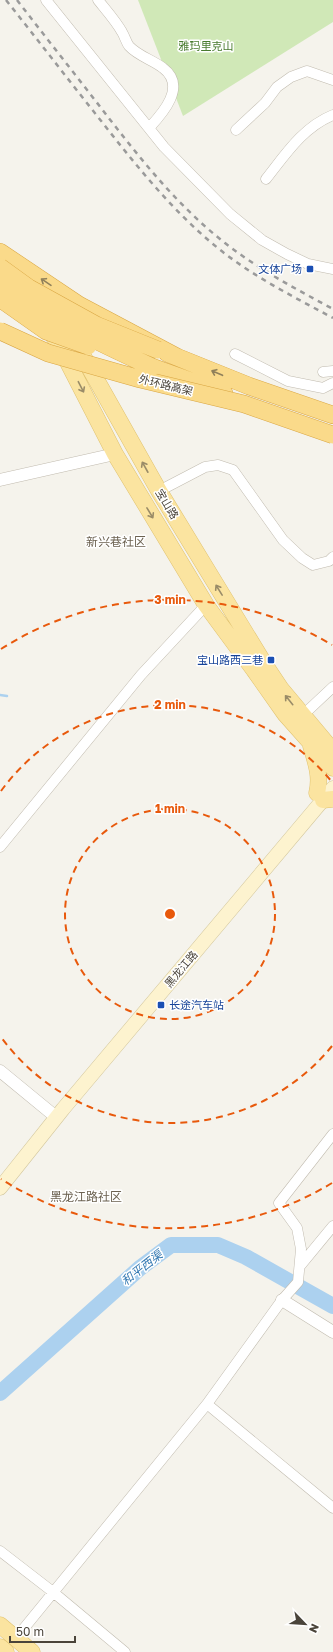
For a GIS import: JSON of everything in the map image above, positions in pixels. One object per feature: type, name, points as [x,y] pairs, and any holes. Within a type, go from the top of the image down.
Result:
[{"type":"highway","points":[[0,252],[79,305],[177,357]]},
{"type":"highway","points":[[0,267],[29,288],[96,325],[249,386],[333,415]]},
{"type":"highway","points":[[0,285],[22,300],[90,338],[152,367]]},
{"type":"highway","points":[[0,298],[46,331],[333,430]]},
{"type":"highway","name":"外环路高架","points":[[0,322],[45,342],[137,368],[240,394],[333,426]]},
{"type":"highway","name":"外环路高架","points":[[0,331],[48,353],[140,379],[244,404],[333,436]]},
{"type":"main road","name":"宝山路","points":[[0,260],[58,312],[159,492],[277,683],[302,716],[333,751]]},
{"type":"main road","name":"宝山路","points":[[0,277],[45,323],[59,345],[115,454],[206,605],[285,714],[333,768]]},
{"type":"main road","points":[[310,743],[319,773],[320,782],[326,795]]},
{"type":"main road","name":"黑龙江路","points":[[0,1173],[53,1114],[326,795],[333,774]]},
{"type":"main road","name":"黑龙江路","points":[[0,1188],[53,1114]]},
{"type":"main road","points":[[0,1625],[32,1652]]},
{"type":"main road","points":[[0,1647],[6,1652]]},
{"type":"street","points":[[46,0],[164,147],[230,214],[262,240],[287,254],[308,264],[333,269]]},
{"type":"street","points":[[98,0],[122,32],[128,45],[133,50],[164,68],[170,76],[173,87],[171,99],[164,112],[149,128]]},
{"type":"street","points":[[236,130],[265,103],[277,87],[291,77],[307,72],[333,80]]},
{"type":"street","points":[[266,179],[298,139],[323,119],[333,115]]},
{"type":"street","points":[[235,354],[288,381],[323,388],[333,383]]},
{"type":"street","points":[[0,480],[115,454]]},
{"type":"street","points":[[159,492],[205,468],[218,466],[232,470],[283,540],[302,558],[313,565],[329,561],[333,557]]},
{"type":"street","points":[[0,847],[141,675],[206,605]]},
{"type":"street","points":[[302,716],[333,686]]},
{"type":"street","points":[[0,1071],[53,1114]]},
{"type":"street","points":[[16,1638],[207,1404],[282,1300],[298,1282],[301,1249],[297,1228],[279,1203],[333,1134]]},
{"type":"street","points":[[300,1266],[333,1226]]},
{"type":"street","points":[[282,1300],[333,1332]]},
{"type":"street","points":[[207,1404],[333,1508]]},
{"type":"street","points":[[0,1551],[53,1592],[125,1652]]},
{"type":"green space","name":"雅玛里克山","points":[[138,0],[333,0],[333,22],[183,116]]},
{"type":"waterway","points":[[0,695],[7,696]]},
{"type":"waterway","name":"和平西渠","points":[[0,1393],[140,1268],[171,1245],[218,1245],[246,1257],[333,1306]]},
{"type":"railway","points":[[6,0],[126,152],[185,219],[219,249],[246,269],[333,318]]},
{"type":"railway","points":[[17,0],[135,151],[162,183],[192,214],[225,243],[251,261],[333,309]]},
{"type":"place","name":"文体广场","points":[[310,269]]},
{"type":"place","name":"宝山路西三巷","points":[[271,660]]},
{"type":"place","name":"长途汽车站","points":[[161,1005]]},
{"type":"district","name":"新兴巷社区","points":[[116,542]]},
{"type":"district","name":"黑龙江路社区","points":[[86,1197]]}]
